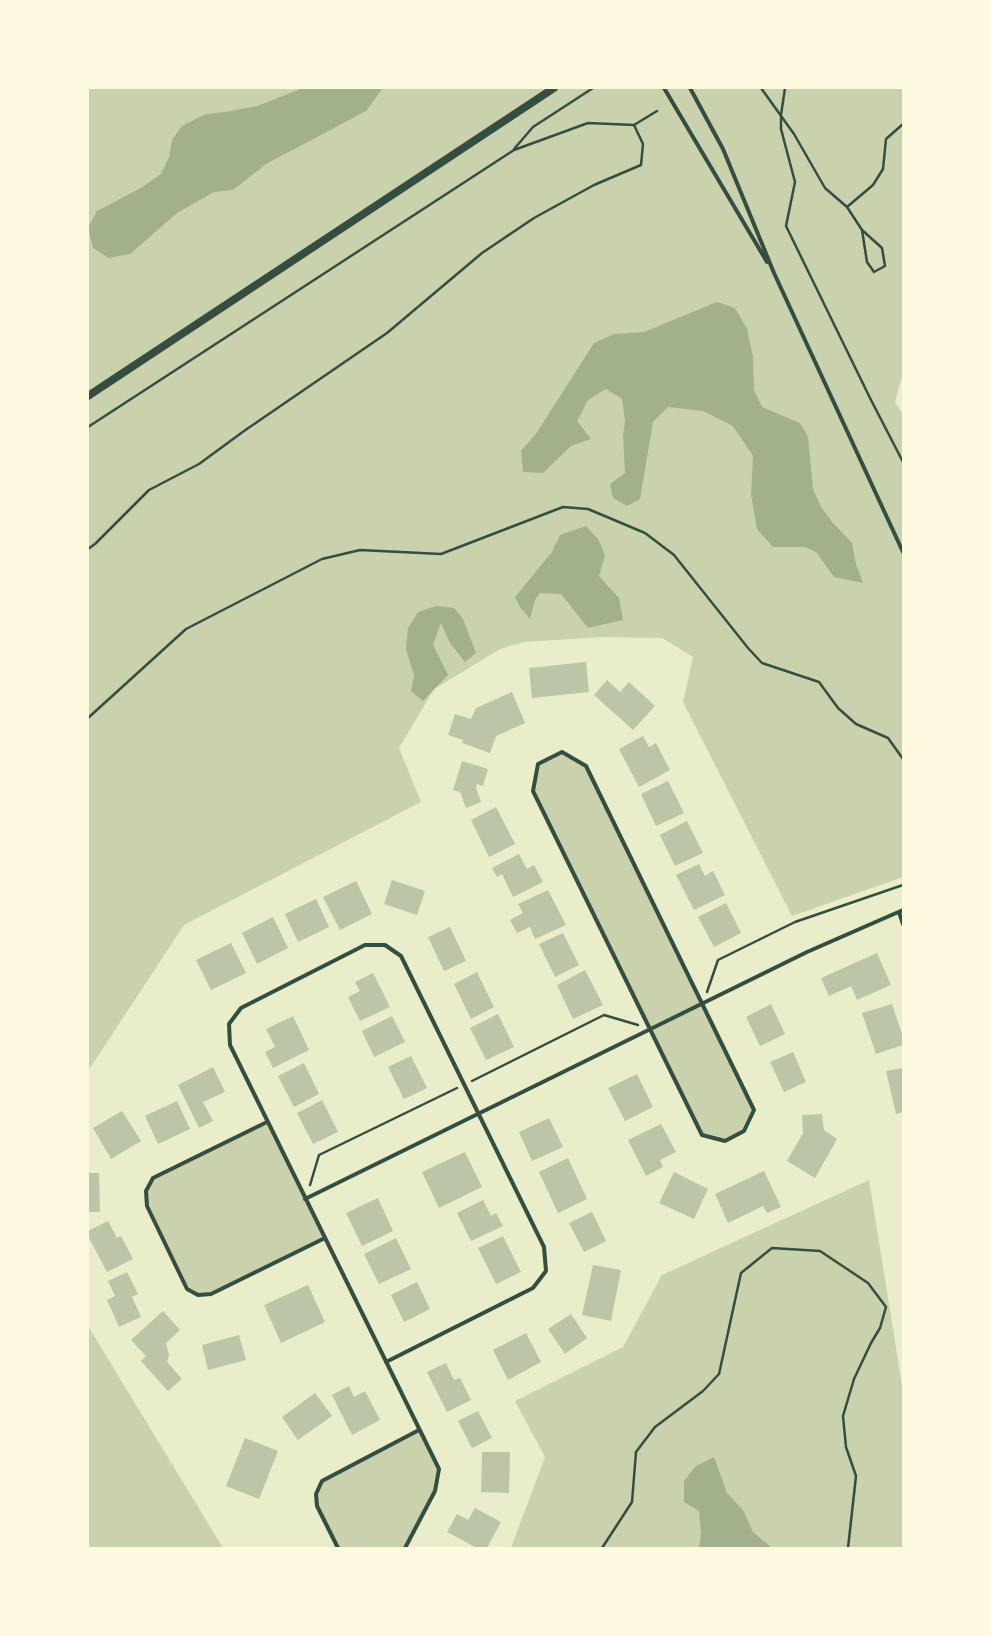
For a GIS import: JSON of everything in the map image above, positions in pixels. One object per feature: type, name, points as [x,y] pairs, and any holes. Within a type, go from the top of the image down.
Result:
[{"type":"main road","points":[[88,396],[554,88]]},
{"type":"street","points":[[664,88],[774,274]]},
{"type":"street","points":[[690,88],[723,149],[774,274],[903,552]]},
{"type":"street","points":[[562,752],[586,766],[703,1003],[754,1110],[744,1131],[725,1140],[702,1135],[533,791],[538,764],[562,752]]},
{"type":"street","points":[[305,1198],[807,952],[901,911],[903,924]]},
{"type":"street","points":[[386,1362],[533,1288],[546,1271],[544,1247],[401,956],[385,946],[365,945],[241,1008],[229,1024],[230,1045],[267,1122],[439,1469],[435,1491],[405,1548]]},
{"type":"street","points":[[267,1122],[153,1178],[146,1191],[147,1206],[187,1289],[198,1295],[211,1294],[325,1238]]},
{"type":"street","points":[[338,1548],[316,1506],[316,1494],[322,1481],[419,1430]]},
{"type":"path","points":[[514,150],[533,127],[593,88]]},
{"type":"path","points":[[761,88],[794,134],[824,188],[847,207],[862,230],[882,248],[885,266],[874,272],[867,262],[862,230]]},
{"type":"path","points":[[785,88],[781,114],[781,129],[794,182],[786,226],[903,462]]},
{"type":"path","points":[[88,427],[514,150],[588,123],[634,125],[657,111]]},
{"type":"path","points":[[847,207],[872,185],[883,169],[886,139],[903,124]]},
{"type":"path","points":[[88,549],[95,544],[149,490],[199,464],[387,333],[482,253],[541,214],[594,185],[641,165],[643,144],[634,125]]},
{"type":"path","points":[[88,718],[186,629],[322,559],[360,550],[441,554],[563,507],[588,510],[645,532],[674,555],[748,648],[762,662],[819,682],[838,708],[856,724],[888,738],[903,759]]},
{"type":"path","points":[[703,1003],[718,960],[795,922],[903,885]]},
{"type":"path","points":[[602,1548],[632,1502],[636,1452],[655,1427],[703,1391],[719,1374],[741,1273],[772,1248],[820,1251],[868,1282],[886,1307],[880,1328],[870,1343],[854,1379],[843,1416],[846,1447],[856,1476],[848,1548]]},
{"type":"shaded area","points":[[88,88],[903,88],[903,373],[895,402],[903,414],[903,877],[792,916],[683,702],[693,657],[662,638],[603,637],[524,642],[500,649],[434,689],[399,748],[421,802],[184,925],[88,1071]]},
{"type":"shaded area","points":[[303,88],[383,88],[366,111],[266,164],[233,190],[214,192],[177,213],[130,254],[109,258],[93,248],[88,228],[97,211],[141,188],[161,174],[169,157],[172,140],[182,126],[206,114],[257,106]]},
{"type":"shaded area","points":[[717,302],[735,308],[747,329],[753,357],[754,390],[762,407],[800,423],[808,437],[813,489],[821,507],[833,523],[852,543],[856,564],[863,583],[834,577],[816,552],[805,547],[773,547],[757,529],[751,495],[753,456],[733,426],[703,411],[668,407],[653,422],[640,499],[627,506],[613,498],[610,484],[625,473],[623,436],[625,421],[622,399],[606,389],[588,400],[577,421],[591,439],[571,446],[543,473],[523,472],[521,451],[536,434],[594,343],[614,334],[644,332]]},
{"type":"shaded area","points":[[586,526],[598,539],[605,555],[599,576],[619,598],[623,620],[588,628],[561,594],[540,593],[535,600],[530,619],[520,607],[515,597],[552,552],[560,535]]},
{"type":"shaded area","points":[[436,606],[454,608],[463,619],[476,653],[465,662],[450,643],[441,623],[433,645],[448,675],[423,701],[411,691],[414,676],[406,649],[408,628],[418,612]]},
{"type":"shaded area","points":[[562,752],[586,766],[754,1110],[744,1131],[725,1141],[702,1135],[533,791],[538,764]]},
{"type":"shaded area","points":[[267,1122],[325,1238],[211,1294],[198,1295],[187,1289],[147,1206],[146,1191],[153,1178]]},
{"type":"shaded area","points":[[869,1180],[903,1391],[903,1548],[511,1548],[545,1457],[515,1401],[623,1347],[662,1275]]},
{"type":"shaded area","points":[[88,1326],[223,1548],[88,1548]]},
{"type":"shaded area","points":[[419,1430],[439,1469],[435,1491],[405,1548],[338,1548],[317,1506],[316,1494],[322,1481]]},
{"type":"shaded area","points":[[714,1457],[727,1493],[743,1510],[753,1532],[772,1548],[699,1548],[701,1533],[699,1511],[684,1502],[684,1481],[696,1466]]},
{"type":"building","points":[[586,662],[589,692],[532,698],[529,668]]},
{"type":"building","points":[[607,680],[620,692],[629,682],[655,706],[633,730],[594,695]]},
{"type":"building","points":[[512,692],[525,723],[496,736],[490,753],[462,743],[463,740],[448,735],[455,714],[471,719],[476,708]]},
{"type":"building","points":[[643,736],[649,747],[656,743],[670,770],[639,787],[619,749]]},
{"type":"building","points":[[462,761],[488,769],[483,786],[477,784],[476,788],[481,802],[466,808],[460,792],[453,790]]},
{"type":"building","points":[[668,781],[684,813],[656,826],[641,794]]},
{"type":"building","points":[[496,807],[515,844],[489,857],[471,820]]},
{"type":"building","points":[[687,821],[703,853],[675,866],[660,835]]},
{"type":"building","points":[[519,854],[527,869],[534,865],[543,882],[513,897],[502,874],[497,877],[492,868]]},
{"type":"building","points":[[699,864],[705,876],[713,871],[725,895],[694,910],[676,875]]},
{"type":"building","points":[[392,880],[425,891],[417,915],[384,904]]},
{"type":"building","points":[[356,881],[372,914],[340,930],[323,897]]},
{"type":"building","points":[[548,890],[566,925],[535,939],[530,927],[517,933],[510,920],[523,913],[518,904]]},
{"type":"building","points":[[316,899],[329,927],[298,942],[285,914]]},
{"type":"building","points":[[726,903],[741,933],[714,947],[698,917]]},
{"type":"building","points":[[273,917],[288,948],[257,964],[242,933]]},
{"type":"building","points":[[450,927],[466,961],[444,971],[428,937]]},
{"type":"building","points":[[563,933],[579,965],[555,977],[539,944]]},
{"type":"building","points":[[231,943],[246,973],[211,990],[196,960]]},
{"type":"building","points":[[877,953],[891,985],[857,1000],[851,986],[829,996],[821,978]]},
{"type":"building","points":[[585,970],[603,1005],[573,1019],[557,985]]},
{"type":"building","points":[[477,972],[494,1007],[471,1019],[454,984]]},
{"type":"building","points":[[373,973],[390,1007],[360,1021],[348,997],[360,991],[355,982]]},
{"type":"building","points":[[771,1004],[785,1034],[760,1046],[746,1017]]},
{"type":"building","points":[[892,1004],[903,1037],[903,1045],[876,1054],[862,1013]]},
{"type":"building","points":[[498,1014],[514,1047],[486,1060],[470,1028]]},
{"type":"building","points":[[293,1016],[309,1050],[273,1068],[265,1052],[275,1047],[266,1029]]},
{"type":"building","points":[[392,1016],[405,1042],[374,1057],[362,1031]]},
{"type":"building","points":[[793,1052],[806,1082],[784,1092],[770,1062]]},
{"type":"building","points":[[411,1056],[427,1088],[404,1099],[388,1067]]},
{"type":"building","points":[[304,1063],[319,1094],[294,1107],[278,1076]]},
{"type":"building","points":[[213,1067],[225,1092],[203,1102],[213,1121],[199,1128],[178,1085]]},
{"type":"building","points":[[903,1068],[903,1112],[896,1114],[886,1071]]},
{"type":"building","points":[[637,1074],[653,1107],[625,1121],[608,1088]]},
{"type":"building","points":[[322,1100],[338,1132],[313,1144],[297,1113]]},
{"type":"building","points":[[177,1101],[190,1129],[158,1144],[145,1116]]},
{"type":"building","points":[[122,1111],[141,1141],[111,1159],[93,1128]]},
{"type":"building","points":[[822,1114],[824,1130],[837,1139],[815,1178],[787,1161],[803,1133],[802,1115]]},
{"type":"building","points":[[549,1118],[563,1147],[532,1161],[519,1132]]},
{"type":"building","points":[[661,1124],[676,1152],[660,1160],[663,1167],[646,1176],[628,1140]]},
{"type":"building","points":[[465,1152],[482,1187],[439,1208],[422,1172]]},
{"type":"building","points":[[568,1158],[587,1199],[558,1213],[539,1172]]},
{"type":"building","points":[[764,1171],[781,1207],[767,1213],[763,1206],[728,1223],[715,1194]]},
{"type":"building","points":[[674,1172],[708,1189],[694,1219],[659,1203]]},
{"type":"building","points":[[88,1173],[99,1173],[100,1212],[88,1212]]},
{"type":"building","points":[[378,1198],[393,1231],[362,1246],[346,1213]]},
{"type":"building","points":[[483,1200],[491,1216],[496,1213],[503,1226],[471,1241],[457,1213]]},
{"type":"building","points":[[592,1212],[606,1241],[584,1252],[569,1223]]},
{"type":"building","points":[[108,1221],[117,1238],[121,1236],[133,1259],[107,1272],[88,1236],[88,1231]]},
{"type":"building","points":[[503,1236],[521,1272],[496,1284],[478,1248]]},
{"type":"building","points":[[396,1238],[411,1269],[379,1284],[364,1254]]},
{"type":"building","points":[[593,1265],[621,1270],[611,1321],[582,1315]]},
{"type":"building","points":[[127,1272],[138,1294],[132,1297],[141,1317],[119,1327],[107,1300],[115,1296],[108,1281]]},
{"type":"building","points":[[417,1282],[430,1309],[404,1322],[391,1295]]},
{"type":"building","points":[[308,1285],[325,1322],[281,1343],[264,1305]]},
{"type":"building","points":[[163,1311],[180,1330],[166,1343],[169,1355],[167,1362],[182,1379],[168,1391],[141,1361],[146,1356],[131,1340]]},
{"type":"building","points":[[571,1314],[587,1338],[565,1354],[548,1329]]},
{"type":"building","points":[[526,1333],[541,1362],[508,1380],[493,1350]]},
{"type":"building","points":[[239,1335],[246,1360],[208,1370],[202,1345]]},
{"type":"building","points":[[446,1363],[454,1380],[460,1378],[471,1400],[447,1412],[427,1372]]},
{"type":"building","points":[[349,1386],[354,1397],[365,1391],[380,1420],[352,1435],[332,1395]]},
{"type":"building","points":[[315,1393],[332,1416],[298,1440],[282,1417]]},
{"type":"building","points":[[478,1411],[492,1438],[472,1448],[458,1421]]},
{"type":"building","points":[[245,1438],[278,1451],[259,1499],[226,1486]]},
{"type":"building","points":[[482,1452],[510,1452],[509,1493],[481,1492]]},
{"type":"building","points":[[475,1508],[501,1522],[487,1548],[477,1548],[447,1532],[457,1514],[468,1520]]}]
